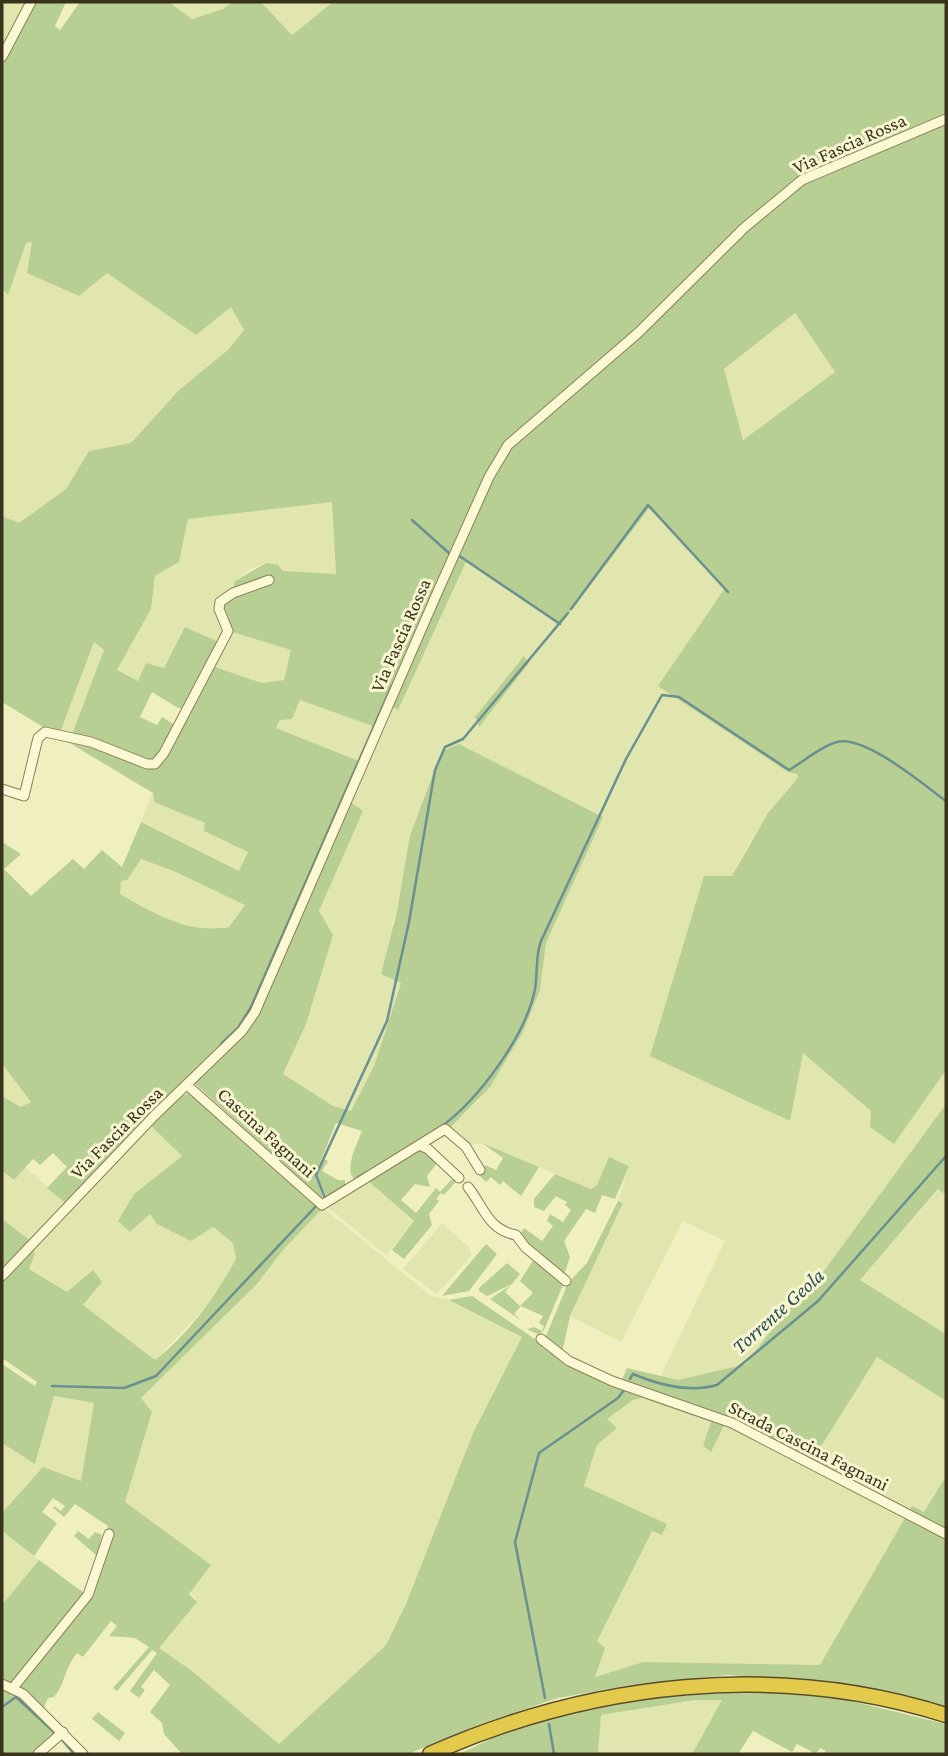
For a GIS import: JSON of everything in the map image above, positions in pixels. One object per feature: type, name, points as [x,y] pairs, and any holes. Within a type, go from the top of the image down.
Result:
[{"type":"highway","points":[[430,1754],[471,1736],[550,1709],[616,1694],[688,1687],[795,1686],[865,1696],[946,1715]]},
{"type":"street","points":[[2,57],[31,2]]},
{"type":"street","name":"Via Fascia Rossa","points":[[2,1276],[154,1116],[242,1031],[255,1012],[438,591],[489,477],[508,445],[638,333],[744,228],[802,180],[946,119]]},
{"type":"street","points":[[2,789],[24,796],[41,734],[50,732],[111,749],[147,764],[155,764],[168,746],[228,631],[219,609],[220,602],[233,593],[269,580]]},
{"type":"street","name":"Cascina Fagnani","points":[[188,1086],[322,1205],[419,1145]]},
{"type":"street","points":[[419,1145],[445,1129],[466,1147],[480,1170]]},
{"type":"street","points":[[419,1145],[428,1149],[459,1178]]},
{"type":"street","points":[[468,1187],[491,1223],[506,1234],[516,1235],[525,1247],[566,1281]]},
{"type":"street","name":"Strada Cascina Fagnani","points":[[541,1339],[569,1361],[612,1381],[732,1423],[946,1534]]},
{"type":"street","points":[[12,1689],[88,1595],[109,1534]]},
{"type":"street","points":[[2,1684],[23,1694],[83,1754]]},
{"type":"street","points":[[38,1754],[63,1732]]},
{"type":"green space","points":[[2,2],[28,2],[2,47]]},
{"type":"green space","points":[[35,2],[66,2],[55,26],[60,30],[80,2],[169,2],[192,19],[223,9],[233,2],[261,2],[292,35],[333,2],[946,2],[946,1070],[894,1144],[870,1127],[871,1111],[803,1053],[790,1121],[650,1056],[704,876],[732,876],[768,813],[798,778],[797,774],[788,772],[658,686],[725,588],[650,507],[560,625],[466,562],[398,710],[391,706],[458,556],[375,727],[300,700],[292,719],[280,720],[276,728],[359,761],[252,1010],[240,1029],[67,1204],[47,1188],[67,1167],[53,1153],[40,1165],[33,1159],[14,1180],[2,1171],[2,1096],[21,1107],[31,1102],[2,1064],[2,842],[21,854],[4,869],[31,896],[73,859],[84,869],[102,850],[122,867],[141,822],[239,871],[248,852],[204,831],[205,823],[154,802],[153,793],[63,739],[91,744],[157,767],[212,666],[262,683],[284,680],[291,650],[229,631],[221,609],[232,592],[235,581],[266,563],[278,565],[283,571],[336,574],[332,502],[188,519],[179,562],[155,576],[151,609],[117,670],[138,681],[146,663],[164,668],[185,627],[221,643],[184,708],[178,708],[152,692],[140,717],[157,725],[162,717],[175,725],[160,756],[152,761],[71,737],[104,650],[94,642],[60,733],[48,730],[2,702],[2,516],[19,523],[66,489],[89,451],[131,443],[179,390],[229,349],[244,330],[231,307],[196,335],[107,273],[79,296],[27,273],[32,242],[26,243],[8,295],[2,289],[2,61]],"holes":[[[795,313],[835,372],[743,440],[724,369]],[[141,859],[176,872],[245,905],[229,927],[200,928],[172,921],[120,894],[121,881],[127,880]]]},
{"type":"green space","points":[[169,2],[233,2],[224,9],[192,19]]},
{"type":"green space","points":[[261,2],[333,2],[292,35]]},
{"type":"green space","points":[[26,242],[33,242],[107,273],[196,335],[231,307],[244,330],[229,349],[179,390],[131,443],[89,451],[66,489],[19,523],[2,516],[2,289],[8,294]]},
{"type":"green space","points":[[795,313],[835,372],[743,440],[724,369]]},
{"type":"green space","points":[[333,502],[336,575],[283,571],[266,563],[250,569],[235,581],[221,643],[185,627],[164,668],[138,681],[117,670],[151,609],[155,576],[179,562],[188,519]]},
{"type":"green space","points":[[650,506],[726,588],[798,778],[768,813],[732,876],[789,1121],[803,1052],[871,1111],[893,1144],[946,1070],[946,1104],[818,1279],[790,1305],[746,1364],[678,1380],[660,1378],[725,1241],[683,1221],[621,1342],[570,1316],[623,1203],[618,1201],[629,1166],[609,1157],[597,1185],[591,1189],[482,1143],[470,1145],[450,1128],[480,1099],[523,1032],[540,990],[546,943],[603,817],[459,744],[442,751],[410,835],[397,911],[392,923],[401,983],[374,1066],[352,1111],[333,1106],[283,1075],[306,1024],[319,911],[362,811],[349,801],[391,706],[398,709],[466,562],[560,625]],"holes":[[[529,663],[479,726],[475,717]]]},
{"type":"green space","points":[[229,631],[291,650],[284,680],[262,683],[212,666]]},
{"type":"green space","points":[[94,642],[104,650],[71,737],[60,733]]},
{"type":"green space","points":[[524,656],[529,663],[479,727],[475,717]]},
{"type":"green space","points":[[300,700],[375,727],[359,761],[276,728],[280,720],[292,719]]},
{"type":"green space","points":[[459,744],[603,817],[546,943],[540,990],[523,1032],[490,1087],[450,1128],[447,1124],[354,1179],[351,1175],[351,1163],[362,1131],[336,1123],[315,1175],[323,1197],[321,1199],[194,1083],[244,1033],[349,801],[363,811],[319,911],[333,935],[306,1024],[283,1074],[333,1106],[351,1111],[374,1066],[401,983],[381,974],[397,911],[410,835],[442,751]]},
{"type":"green space","points":[[153,793],[154,802],[205,823],[248,852],[239,871],[141,822]]},
{"type":"green space","points":[[140,859],[176,872],[245,904],[230,926],[211,930],[165,920],[120,894],[121,881],[127,880]]},
{"type":"green space","points":[[2,1065],[31,1102],[22,1107],[2,1096]]},
{"type":"green space","points":[[191,1092],[323,1208],[283,1250],[257,1284],[141,1398],[152,1412],[125,1502],[211,1565],[189,1594],[197,1602],[159,1648],[192,1671],[279,1744],[386,1645],[406,1604],[473,1433],[522,1337],[449,1300],[472,1296],[580,1370],[621,1382],[627,1368],[678,1380],[746,1364],[790,1305],[818,1279],[946,1104],[946,1195],[938,1189],[860,1280],[946,1334],[946,1401],[877,1357],[817,1453],[840,1468],[835,1472],[729,1415],[711,1452],[703,1446],[711,1422],[642,1398],[633,1400],[607,1419],[617,1428],[597,1445],[584,1486],[667,1524],[662,1535],[652,1531],[597,1641],[605,1648],[595,1677],[643,1662],[820,1665],[912,1506],[924,1512],[946,1476],[946,1708],[851,1687],[728,1675],[636,1684],[558,1698],[486,1722],[408,1754],[182,1754],[164,1734],[162,1723],[150,1712],[170,1685],[154,1670],[141,1687],[145,1690],[139,1698],[130,1691],[157,1653],[152,1650],[117,1691],[113,1688],[149,1647],[135,1638],[109,1636],[117,1626],[111,1621],[83,1657],[77,1653],[58,1691],[54,1697],[48,1698],[43,1709],[14,1685],[2,1682],[2,1605],[39,1560],[87,1595],[108,1526],[75,1504],[64,1517],[53,1508],[54,1506],[61,1511],[65,1506],[53,1498],[42,1512],[57,1523],[34,1556],[2,1531],[2,1513],[43,1467],[81,1481],[94,1403],[54,1396],[35,1464],[2,1443],[2,1364],[35,1386],[37,1382],[2,1358],[2,1282],[33,1248],[35,1254],[29,1269],[67,1292],[93,1270],[102,1282],[83,1305],[155,1360],[179,1338],[210,1301],[236,1259],[233,1243],[213,1227],[191,1241],[157,1224],[150,1214],[130,1232],[118,1221],[134,1194],[182,1156],[151,1126],[182,1096]]},
{"type":"green space","points":[[151,1126],[182,1156],[134,1194],[149,1214],[212,1227],[233,1243],[236,1260],[214,1299],[155,1360],[82,1305],[92,1271],[67,1292],[29,1269],[35,1254],[33,1248]]},
{"type":"green space","points":[[482,1143],[539,1167],[521,1196],[503,1181],[500,1185],[491,1177],[486,1182],[480,1176],[485,1165],[496,1170],[503,1158]]},
{"type":"green space","points":[[421,1148],[438,1162],[427,1176],[430,1187],[415,1184],[401,1200],[416,1213],[436,1188],[440,1192],[451,1180],[459,1178],[444,1195],[441,1193],[436,1199],[439,1201],[429,1214],[432,1225],[404,1259],[392,1250],[414,1221],[367,1180]]},
{"type":"green space","points":[[609,1157],[629,1166],[615,1199],[602,1195],[595,1213],[586,1209],[564,1241],[570,1257],[564,1275],[524,1242],[521,1233],[524,1228],[542,1241],[553,1226],[547,1221],[550,1214],[563,1222],[571,1210],[565,1205],[567,1202],[556,1196],[544,1211],[534,1207],[534,1199],[555,1174],[591,1189],[597,1185]]},
{"type":"green space","points":[[324,1159],[328,1161],[322,1171],[338,1180],[345,1180],[345,1185],[326,1196],[317,1175]]},
{"type":"green space","points":[[25,1167],[67,1204],[31,1241],[2,1219],[2,1172],[14,1180]]},
{"type":"green space","points":[[367,1180],[414,1222],[386,1255],[329,1208]]},
{"type":"green space","points":[[939,1189],[946,1195],[946,1334],[860,1280]]},
{"type":"green space","points":[[618,1201],[623,1203],[570,1316],[562,1353],[544,1341],[568,1283],[587,1263]]},
{"type":"green space","points":[[323,1208],[431,1296],[449,1300],[522,1337],[473,1433],[406,1604],[386,1645],[279,1744],[192,1671],[158,1648],[197,1601],[125,1502],[152,1413],[141,1398],[257,1284],[283,1250]]},
{"type":"green space","points":[[2,1219],[31,1241],[2,1272]]},
{"type":"green space","points":[[442,1223],[469,1247],[471,1256],[437,1294],[403,1269]]},
{"type":"green space","points":[[486,1244],[497,1254],[469,1291],[442,1296]]},
{"type":"green space","points":[[534,1259],[563,1285],[544,1330],[539,1335],[527,1329],[534,1327],[542,1331],[544,1326],[539,1323],[543,1316],[521,1306],[514,1314],[522,1321],[490,1299],[511,1285],[505,1292],[520,1306],[533,1293],[520,1281]]},
{"type":"green space","points":[[507,1263],[520,1274],[512,1284],[487,1296],[479,1291],[479,1288]]},
{"type":"green space","points":[[877,1357],[946,1401],[946,1476],[924,1512],[912,1507],[827,1658],[820,1665],[643,1662],[594,1677],[605,1648],[596,1642],[652,1530],[584,1486],[597,1445],[616,1428],[606,1419],[633,1400],[642,1398],[712,1422],[703,1446],[710,1451],[728,1415],[835,1472],[840,1468],[817,1453]]},
{"type":"green space","points":[[54,1396],[94,1403],[81,1481],[43,1467],[2,1513],[2,1443],[35,1464]]},
{"type":"green space","points":[[2,1531],[39,1560],[2,1605]]},
{"type":"green space","points":[[78,1531],[89,1539],[95,1532],[102,1535],[97,1556],[74,1536]]},
{"type":"green space","points":[[2,1688],[17,1694],[57,1729],[56,1735],[33,1754],[2,1754]]},
{"type":"green space","points":[[774,1693],[843,1699],[946,1724],[946,1754],[824,1754],[826,1751],[820,1748],[816,1754],[797,1744],[792,1752],[753,1731],[738,1754],[692,1754],[722,1700],[695,1700],[601,1715],[598,1754],[459,1754],[508,1731],[540,1720],[605,1704],[672,1696]]},
{"type":"green space","points":[[695,1700],[723,1700],[692,1754],[598,1754],[601,1715]]},
{"type":"green space","points":[[98,1712],[125,1733],[119,1741],[92,1719]]},
{"type":"waterway","points":[[571,609],[648,505],[728,592]]},
{"type":"waterway","points":[[412,520],[450,554]]},
{"type":"waterway","points":[[458,555],[560,624]]},
{"type":"waterway","points":[[346,1185],[325,1198],[316,1175],[387,1021],[409,922],[435,770],[445,747],[463,739],[568,613]]},
{"type":"waterway","points":[[221,1044],[238,1028],[251,1007],[392,685]]},
{"type":"waterway","points":[[442,1126],[471,1100],[485,1083],[522,1026],[535,989],[541,941],[626,759],[662,695],[679,697],[789,770],[825,747],[837,742],[849,742],[893,762],[946,801]]},
{"type":"waterway","name":"Torrente Geola","points":[[630,1379],[633,1374],[674,1387],[717,1385],[818,1301],[946,1156]]},
{"type":"waterway","points":[[358,1177],[367,1172]]},
{"type":"waterway","points":[[52,1386],[124,1388],[156,1376],[317,1205]]},
{"type":"waterway","name":"Torrente Geola","points":[[545,1698],[515,1542],[539,1453],[618,1398],[624,1390]]},
{"type":"waterway","points":[[2,1707],[16,1697],[54,1732]]},
{"type":"waterway","name":"Torrente Geola","points":[[549,1724],[554,1754]]},
{"type":"waterway","points":[[63,1741],[74,1754]]}]
